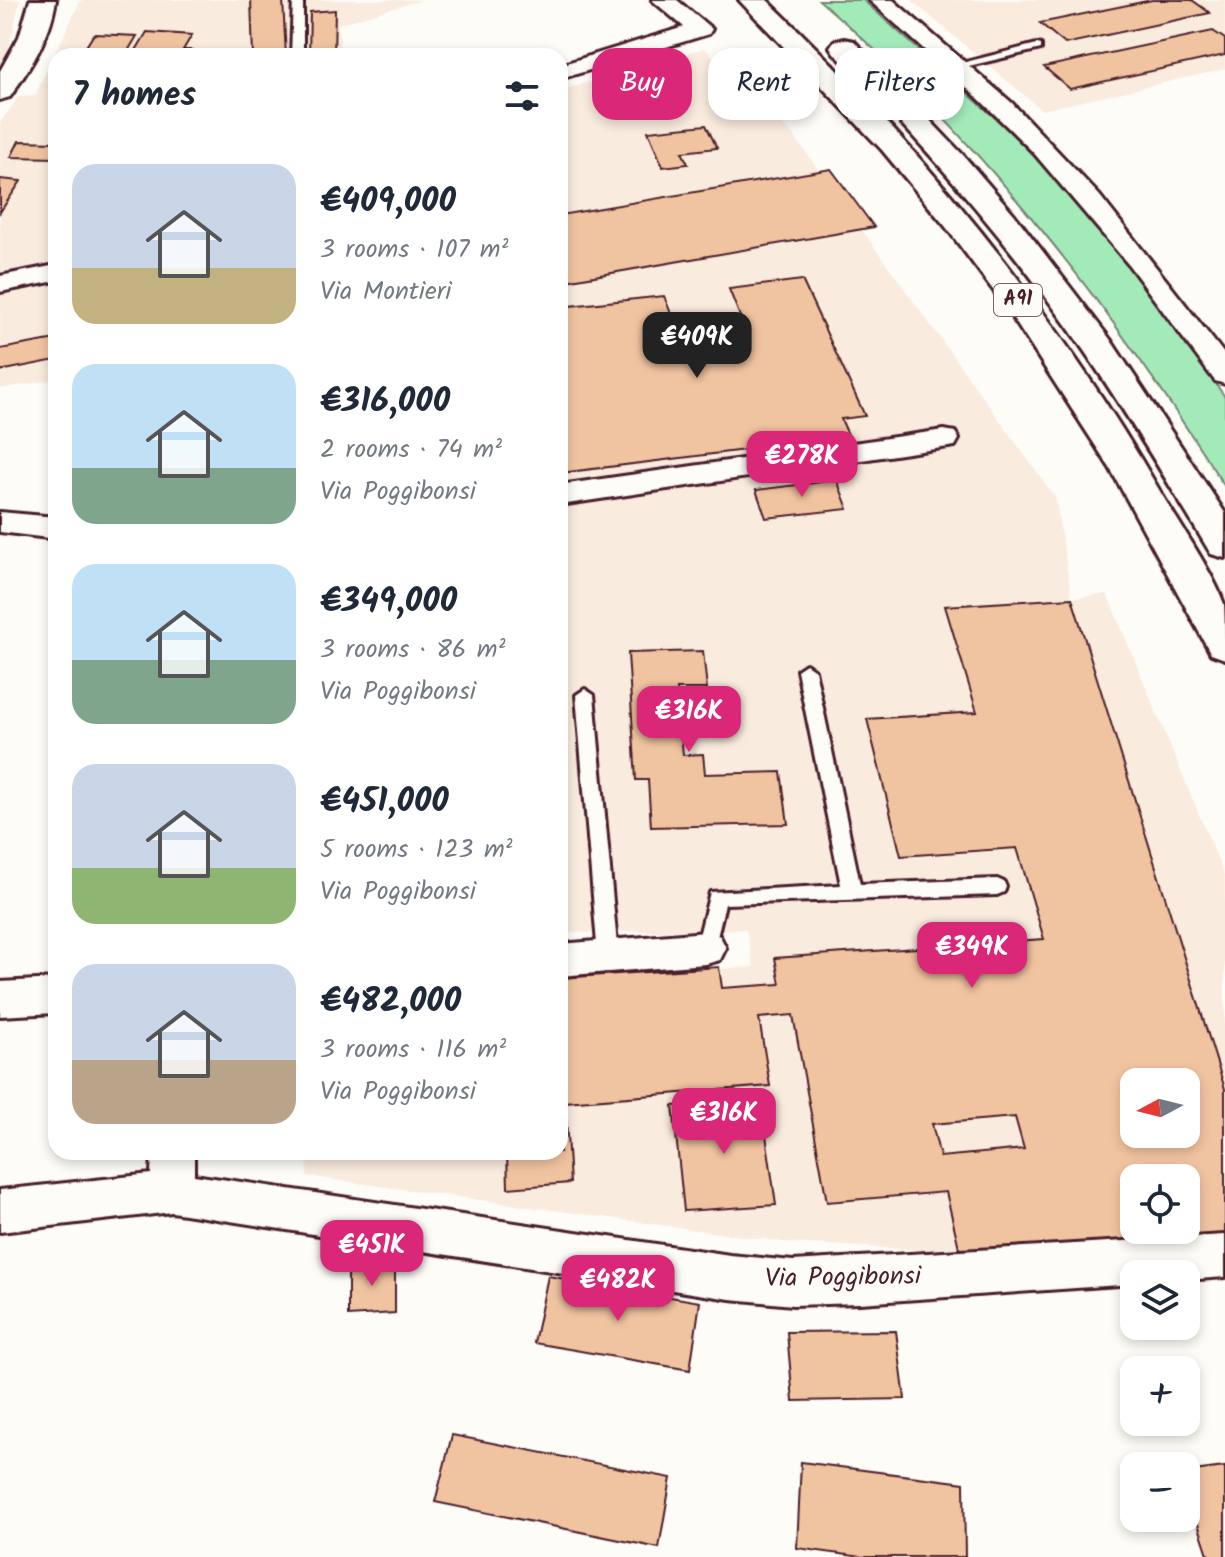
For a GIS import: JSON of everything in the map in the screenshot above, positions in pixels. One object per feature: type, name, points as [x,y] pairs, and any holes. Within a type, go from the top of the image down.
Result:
[{"type":"main road","points":[[0,91],[36,33],[43,0]]},
{"type":"main road","name":"A91","points":[[752,0],[799,43],[879,127],[950,210],[1014,293],[1084,397],[1201,597],[1225,644]]},
{"type":"main road","name":"A91","points":[[796,3],[926,131],[1030,254],[1132,395],[1225,545]]},
{"type":"street","points":[[568,70],[701,29],[663,0]]},
{"type":"street","points":[[880,0],[935,48]]},
{"type":"street","points":[[964,73],[1041,145],[1108,221],[1225,375]]},
{"type":"street","points":[[0,284],[48,275]]},
{"type":"street","points":[[568,494],[944,439]]},
{"type":"street","points":[[0,522],[48,527]]},
{"type":"street","points":[[568,959],[706,948]]},
{"type":"street","points":[[0,999],[48,996]]},
{"type":"street","name":"Via Poggibonsi","points":[[0,1211],[173,1172],[730,1277],[793,1283],[1225,1256]]},
{"type":"lane","points":[[297,48],[298,0]]},
{"type":"lane","points":[[964,64],[1037,47]]},
{"type":"lane","points":[[806,670],[852,893]]},
{"type":"lane","points":[[585,695],[608,956]]},
{"type":"lane","points":[[706,948],[717,897],[997,887]]},
{"type":"shaded area","points":[[0,0],[20,0],[8,52],[0,66]]},
{"type":"shaded area","points":[[81,0],[421,0],[338,24],[340,48],[58,48]]},
{"type":"shaded area","points":[[911,0],[1225,0],[1225,69],[1042,110]]},
{"type":"shaded area","points":[[704,48],[708,52],[708,120],[778,120],[794,136],[1055,497],[1072,598],[1107,594],[1225,877],[1225,1236],[1200,1238],[1200,1164],[1120,1164],[1120,1242],[960,1252],[791,1243],[307,1176],[308,1160],[568,1160],[568,978],[754,967],[746,929],[568,933],[568,89],[592,81],[592,120],[692,120],[692,52]]},
{"type":"shaded area","points":[[48,68],[48,266],[0,276],[0,123],[19,96],[35,95]]},
{"type":"shaded area","points":[[48,286],[48,380],[0,389],[0,295]]},
{"type":"green space","points":[[819,0],[863,0],[917,48],[872,48]]},
{"type":"green space","points":[[964,90],[1044,166],[1103,233],[1225,397],[1225,487],[1137,355],[1090,291],[989,168],[945,120],[964,120]]},
{"type":"building","points":[[251,0],[283,0],[286,48],[253,48]]},
{"type":"building","points":[[1152,0],[1192,0],[1210,13],[1065,44],[1040,23]]},
{"type":"building","points":[[335,10],[334,48],[309,48],[310,12]]},
{"type":"building","points":[[1213,31],[1225,39],[1225,55],[1070,89],[1044,67]]},
{"type":"building","points":[[147,32],[192,35],[184,48],[137,48]]},
{"type":"building","points":[[94,34],[137,36],[130,48],[85,48]]},
{"type":"building","points":[[706,125],[717,148],[682,152],[688,164],[663,167],[648,131]]},
{"type":"building","points":[[19,141],[48,142],[48,158],[11,157]]},
{"type":"building","points":[[831,169],[874,227],[568,281],[568,214]]},
{"type":"building","points":[[0,179],[21,181],[0,212]]},
{"type":"building","points":[[802,280],[865,416],[841,419],[849,437],[568,472],[568,306],[664,296],[676,326],[741,319],[729,289]]},
{"type":"building","points":[[48,340],[48,362],[0,371],[0,349]]},
{"type":"building","points":[[837,480],[848,509],[766,518],[756,490]]},
{"type":"building","points":[[1072,598],[1225,1089],[1225,1236],[1200,1238],[1200,1164],[1120,1164],[1120,1242],[960,1252],[946,1192],[827,1202],[793,1015],[759,1018],[770,1086],[568,1102],[568,977],[719,967],[722,988],[780,984],[775,958],[1044,939],[1017,848],[901,856],[867,719],[977,712],[945,606]],"holes":[[[1015,1117],[1024,1149],[940,1157],[932,1124]]]},
{"type":"building","points":[[703,651],[707,689],[677,689],[683,755],[703,754],[705,774],[781,772],[788,824],[651,827],[648,780],[636,780],[628,653]]},
{"type":"building","points":[[761,1100],[776,1205],[684,1211],[673,1106]]},
{"type":"building","points":[[568,1151],[570,1183],[508,1188],[507,1160],[568,1160]]},
{"type":"building","points":[[395,1260],[395,1313],[348,1316],[348,1264]]},
{"type":"building","points":[[548,1276],[700,1302],[690,1370],[534,1343]]},
{"type":"building","points":[[896,1331],[905,1399],[793,1401],[787,1332]]},
{"type":"building","points":[[452,1435],[671,1478],[659,1548],[435,1502]]},
{"type":"building","points":[[801,1462],[964,1483],[965,1557],[862,1557],[797,1548]]},
{"type":"building","points":[[1225,1467],[1225,1557],[1209,1557],[1200,1530],[1200,1470]]}]
